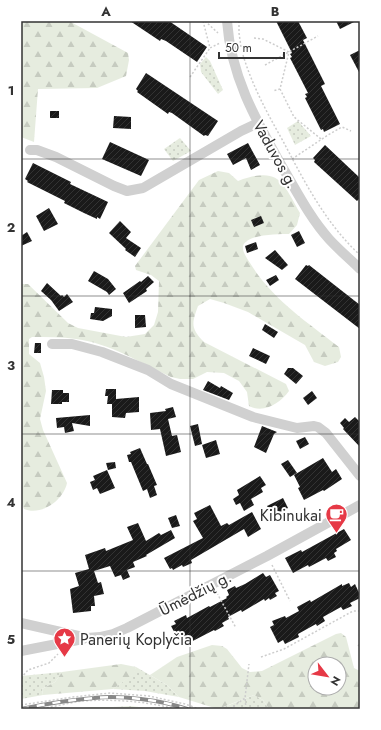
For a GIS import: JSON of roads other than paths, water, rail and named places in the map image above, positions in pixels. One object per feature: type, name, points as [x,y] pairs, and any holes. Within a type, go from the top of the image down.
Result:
[{"type":"street","name":"Vaduvos g.","points":[[227,21],[236,71],[258,122],[305,207],[329,239],[360,269]]},
{"type":"street","points":[[30,150],[37,150],[56,158],[127,191],[143,188],[258,122]]},
{"type":"street","points":[[52,344],[72,344],[102,352],[148,370],[171,384],[253,418],[297,428],[318,427],[326,433],[360,476]]},
{"type":"street","name":"Ūmėdžių g.","points":[[21,623],[87,638],[100,637],[121,631],[267,556],[360,505]]},
{"type":"street","points":[[21,651],[87,638]]},
{"type":"railway","points":[[21,709],[75,700],[105,697],[153,701],[187,709]]},
{"type":"place","name":"Kibinukai","points":[[337,534]]},
{"type":"place","name":"Panerių Koplyčia","points":[[64,658]]}]
